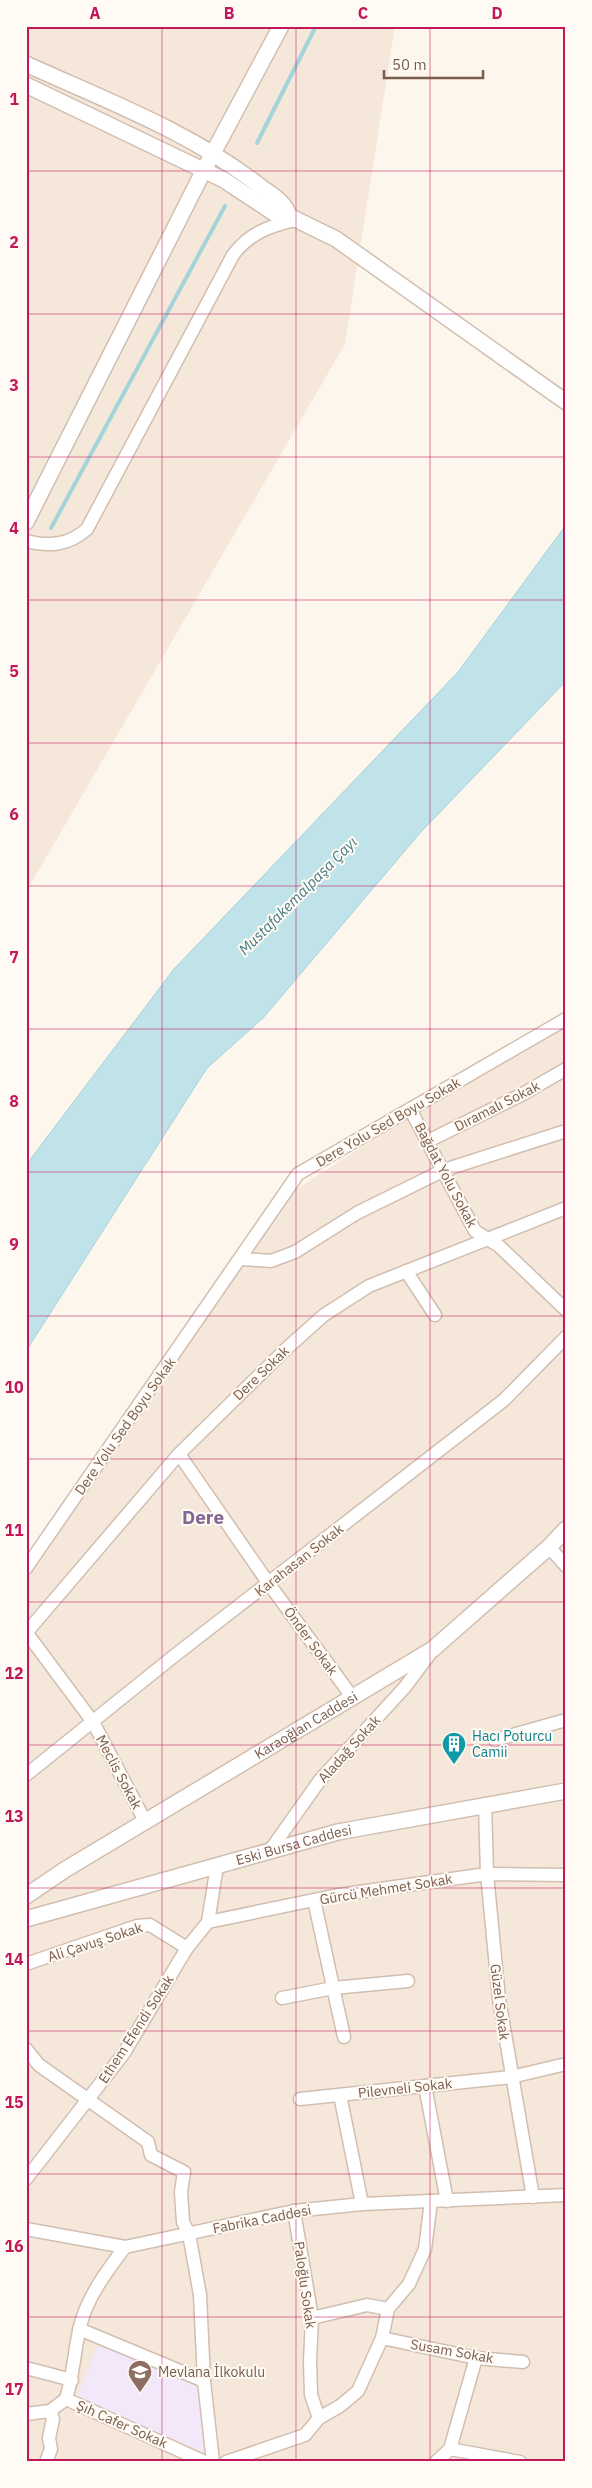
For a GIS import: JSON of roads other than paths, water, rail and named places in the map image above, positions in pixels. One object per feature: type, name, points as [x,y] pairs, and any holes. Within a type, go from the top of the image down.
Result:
[{"type":"street","points":[[26,522],[204,170],[281,26]]},
{"type":"street","points":[[26,64],[170,128],[214,152],[286,207],[292,218]]},
{"type":"street","points":[[26,84],[204,170],[244,191],[277,215],[292,218],[336,239],[566,402]]},
{"type":"street","points":[[26,541],[50,545],[62,544],[73,540],[87,529],[233,255],[247,239],[256,233],[292,218]]},
{"type":"street","name":"Dere Yolu Sed Boyu Sokak","points":[[26,1568],[242,1258],[298,1174],[566,1019]]},
{"type":"street","name":"Dıramalı Sokak","points":[[428,1141],[521,1095],[566,1069]]},
{"type":"street","name":"Bağdat Yolu Sokak","points":[[410,1109],[475,1231],[499,1246],[566,1310]]},
{"type":"street","points":[[242,1258],[271,1261],[295,1252],[357,1213],[444,1170],[566,1131]]},
{"type":"street","name":"Dere Sokak","points":[[26,1632],[179,1454],[286,1349],[324,1315],[369,1286],[485,1238],[566,1208]]},
{"type":"street","points":[[406,1271],[435,1315]]},
{"type":"street","name":"Karahasan Sokak","points":[[26,1775],[174,1656],[504,1400],[566,1337]]},
{"type":"street","name":"Önder Sokak","points":[[179,1454],[269,1584],[353,1698]]},
{"type":"street","name":"Karaoğlan Caddesi","points":[[26,1896],[66,1869],[145,1821],[433,1649],[549,1548],[566,1529]]},
{"type":"street","points":[[549,1548],[566,1566]]},
{"type":"street","name":"Meclis Sokak","points":[[26,1632],[93,1722],[145,1821]]},
{"type":"street","name":"Aladağ Sokak","points":[[269,1852],[320,1780],[405,1687],[433,1649]]},
{"type":"street","points":[[495,1740],[566,1720]]},
{"type":"street","name":"Eski Bursa Caddesi","points":[[26,1919],[338,1832],[485,1804],[566,1791]]},
{"type":"street","name":"Güzel Sokak","points":[[485,1804],[487,1874],[499,1999],[533,2198]]},
{"type":"street","name":"Ethem Efendi Sokak","points":[[27,2176],[124,2053],[188,1948],[208,1922],[217,1866]]},
{"type":"street","name":"Gürcü Mehmet Sokak","points":[[208,1922],[314,1900],[487,1874],[566,1874]]},
{"type":"street","points":[[314,1900],[344,2037]]},
{"type":"street","name":"Ali Çavuş Sokak","points":[[26,1964],[137,1926],[150,1925],[188,1948]]},
{"type":"street","points":[[282,1998],[333,1988],[408,1981]]},
{"type":"street","points":[[26,2049],[39,2065],[148,2142],[151,2154],[184,2172],[181,2192],[183,2222],[188,2234],[200,2295],[204,2381],[213,2462]]},
{"type":"street","name":"Pilevneli Sokak","points":[[300,2099],[511,2077],[566,2064]]},
{"type":"street","points":[[425,2086],[447,2201]]},
{"type":"street","points":[[340,2095],[362,2204]]},
{"type":"street","name":"Fabrika Caddesi","points":[[125,2247],[294,2211],[362,2204],[533,2198],[566,2195]]},
{"type":"street","points":[[226,2462],[305,2434],[319,2418],[340,2406],[358,2391],[382,2338],[388,2309],[409,2284],[425,2249],[431,2201]]},
{"type":"street","name":"Paloğlu Sokak","points":[[294,2211],[312,2318],[311,2395],[319,2418]]},
{"type":"street","points":[[26,2229],[125,2247],[99,2282],[79,2329],[72,2380],[66,2399],[50,2411],[26,2414]]},
{"type":"street","points":[[312,2318],[366,2305],[388,2309]]},
{"type":"street","points":[[79,2329],[204,2381]]},
{"type":"street","name":"Susam Sokak","points":[[382,2338],[476,2358],[523,2362]]},
{"type":"street","points":[[436,2462],[450,2448],[476,2358]]},
{"type":"street","points":[[26,2368],[72,2380]]},
{"type":"street","name":"Şıh Cafer Sokak","points":[[66,2399],[205,2462]]},
{"type":"street","points":[[46,2462],[50,2448],[49,2438],[53,2419],[50,2411]]},
{"type":"street","points":[[450,2448],[520,2462]]},
{"type":"water","name":"Mustafakemalpaşa Çayı","points":[[566,525],[566,681],[420,833],[263,1018],[207,1068],[26,1351],[26,1165],[174,969],[458,672]]},
{"type":"waterway","points":[[257,143],[316,26]]},
{"type":"waterway","points":[[51,528],[225,206]]},
{"type":"place","name":"Hacı Poturcu Camii","points":[[454,1765]]},
{"type":"place","name":"Mevlana İlkokulu","points":[[140,2393]]},
{"type":"district","name":"Dere","points":[[203,1517]]}]
